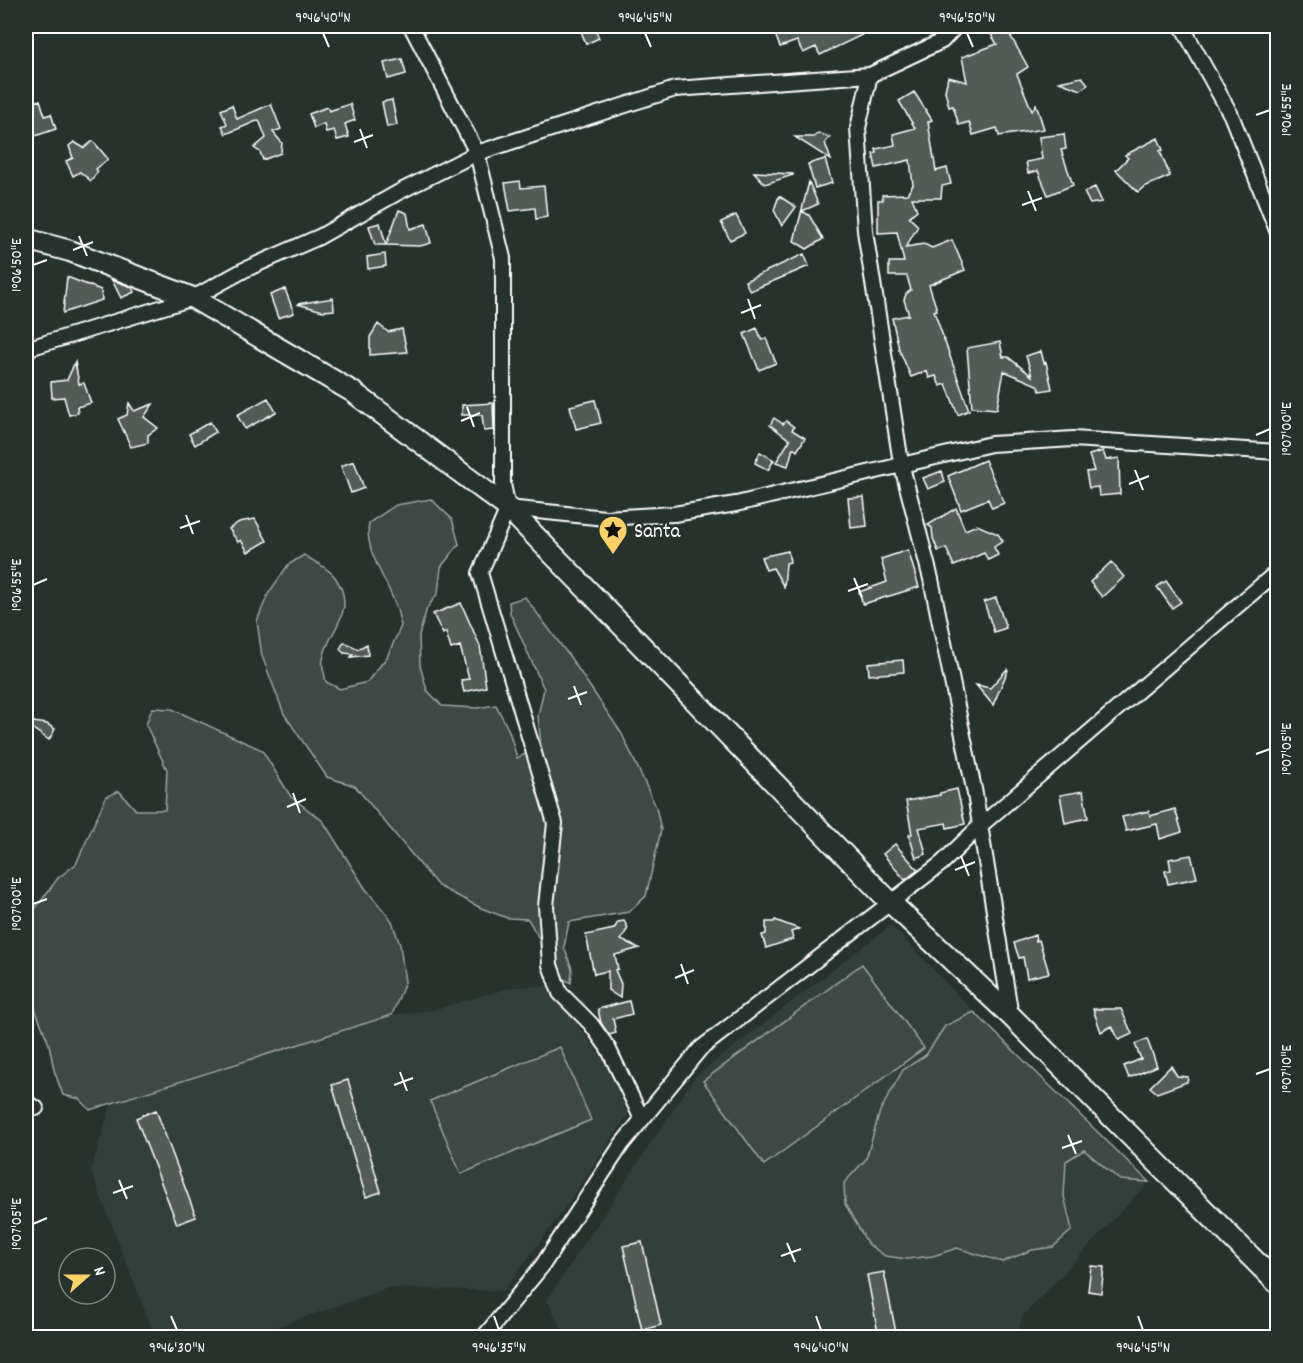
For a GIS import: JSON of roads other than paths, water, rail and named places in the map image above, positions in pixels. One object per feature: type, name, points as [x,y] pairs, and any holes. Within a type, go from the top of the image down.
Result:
[{"type":"main road","points":[[26,239],[70,251],[193,298],[353,392],[508,508],[889,901],[1011,1016],[1278,1284]]},
{"type":"street","points":[[411,26],[477,153],[503,258],[502,484],[508,508],[480,573],[555,823],[546,906],[550,965],[560,993],[591,1023],[608,1048],[642,1119]]},
{"type":"street","points":[[26,349],[193,298],[244,270],[319,237],[399,192],[477,153],[675,89],[834,80],[870,75],[942,41],[956,26]]},
{"type":"street","points":[[1182,26],[1231,114],[1278,233]]},
{"type":"street","points":[[870,75],[858,128],[865,231],[901,464],[931,579],[980,826],[1011,1016]]},
{"type":"street","points":[[508,508],[605,518],[674,514],[736,504],[991,444],[1073,439],[1278,452]]},
{"type":"street","points":[[483,1338],[542,1266],[622,1144],[700,1049],[889,901],[942,863],[980,826],[1278,571]]},
{"type":"place","name":"Santa","points":[[613,556]]}]
